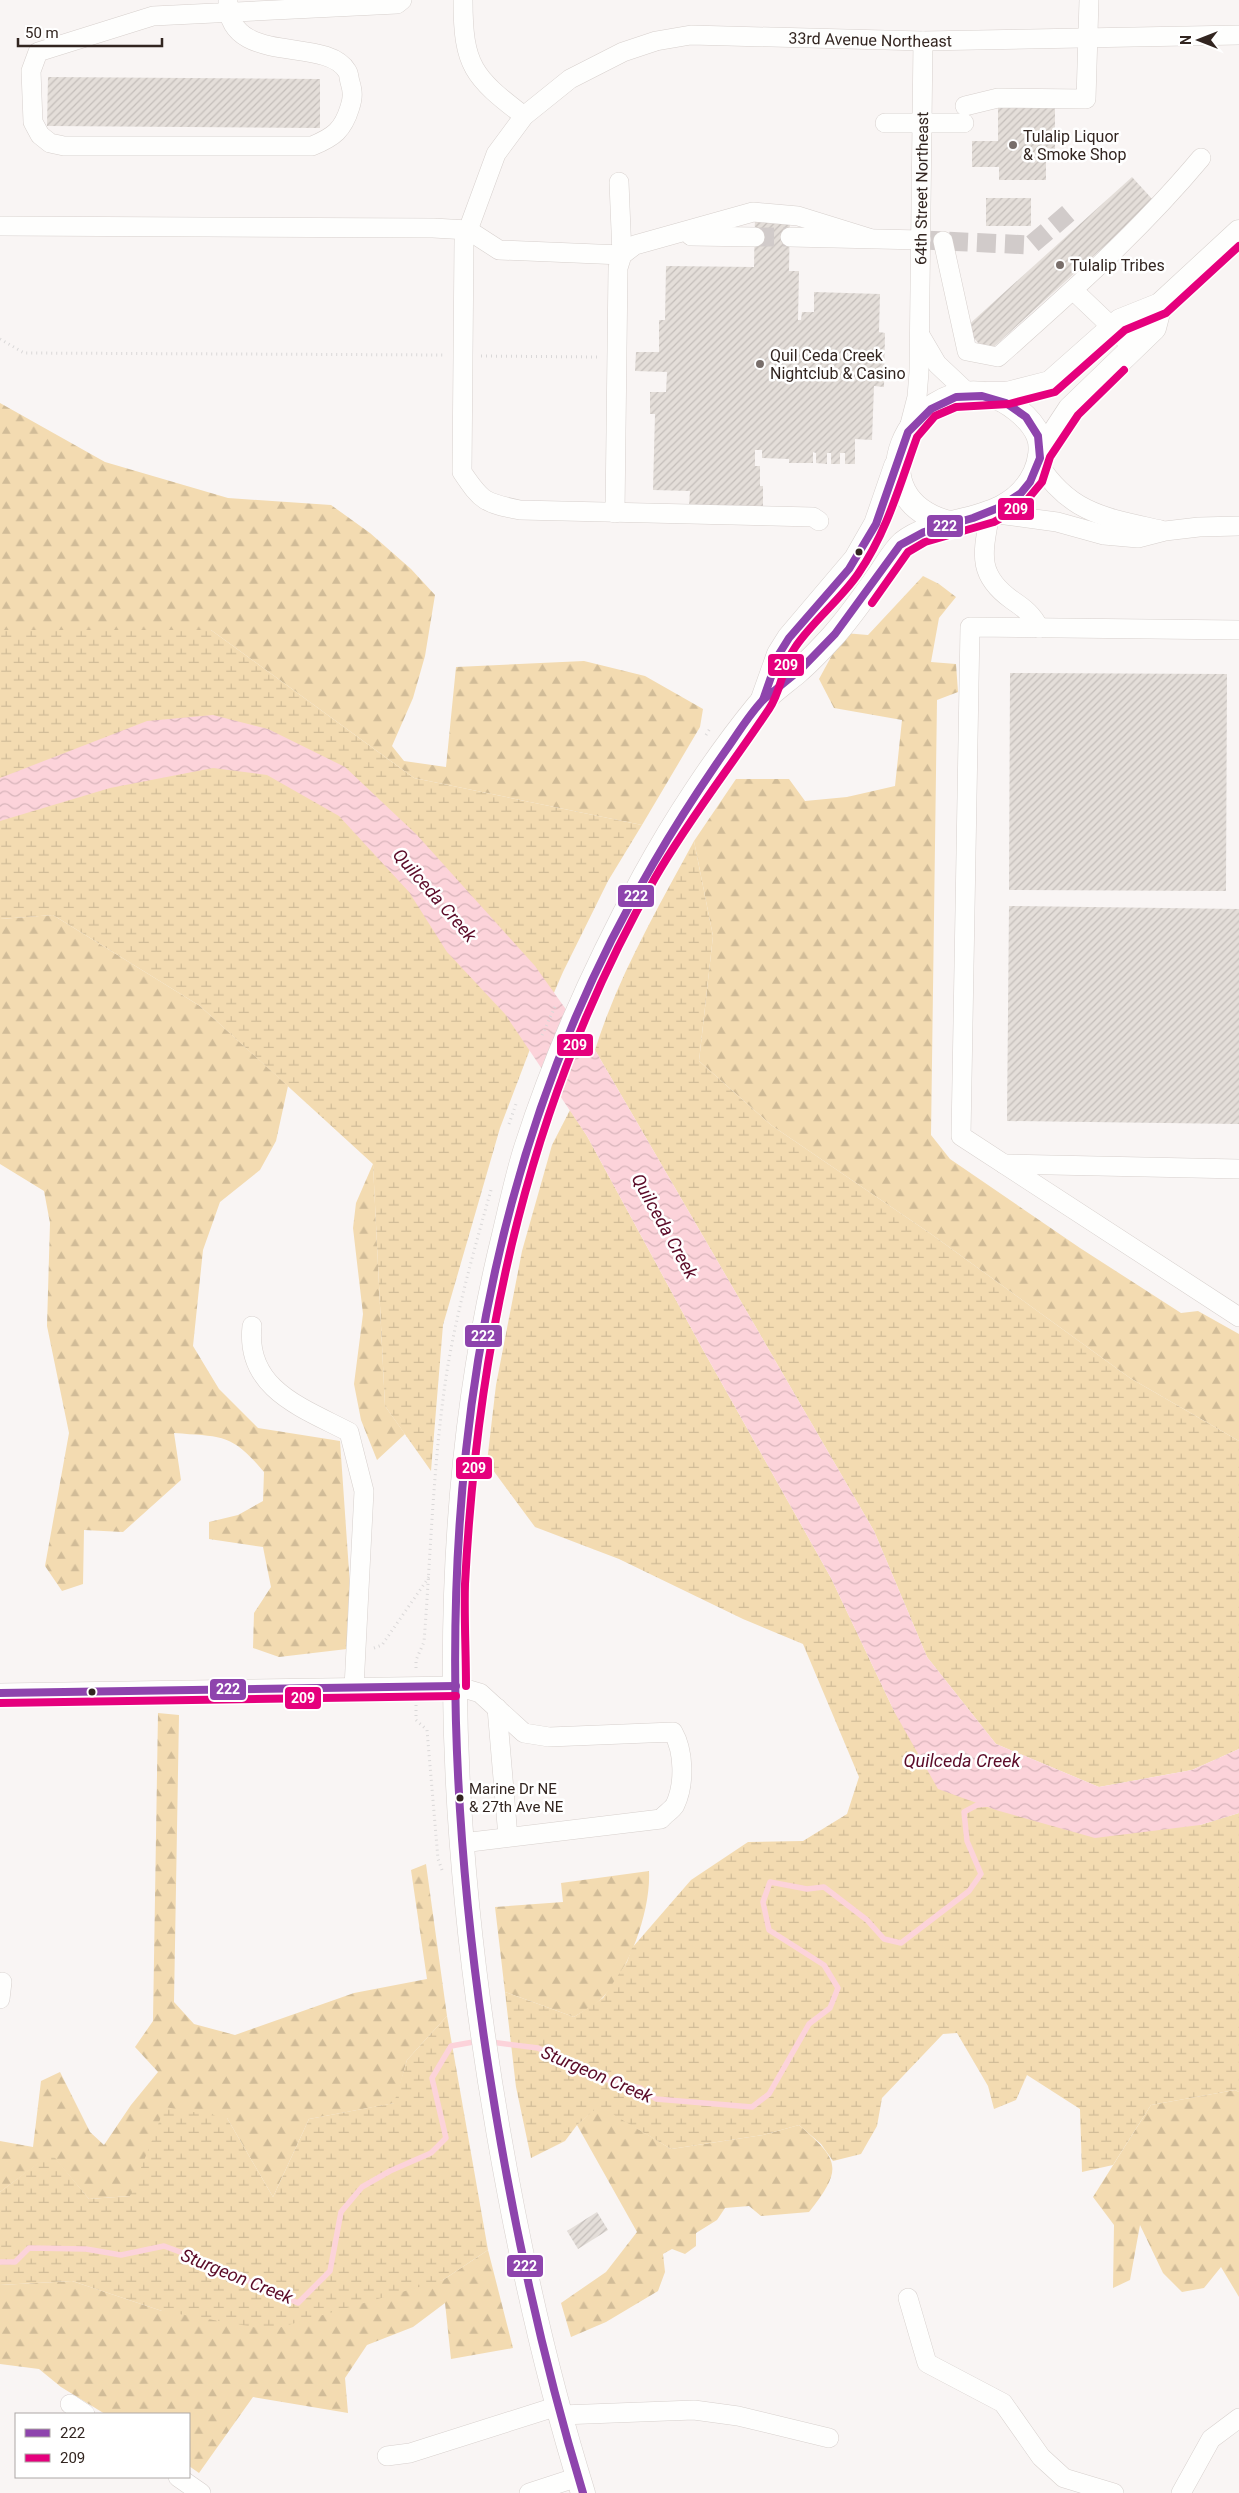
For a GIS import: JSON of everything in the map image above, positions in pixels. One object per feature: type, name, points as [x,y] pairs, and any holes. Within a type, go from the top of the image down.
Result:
[{"type":"main road","points":[[762,700],[780,654],[789,638],[846,574],[860,552],[886,500],[908,432],[917,419],[929,408],[954,397],[978,394],[1007,394],[1050,383],[1120,321],[1160,305],[1239,232]]},
{"type":"main road","points":[[1039,458],[1070,409],[1154,328],[1160,305]]},
{"type":"main road","points":[[580,2485],[525,2275],[504,2167],[469,1941],[462,1843],[456,1686],[455,1587],[462,1487],[478,1356],[496,1268],[524,1155],[555,1063],[598,967],[645,875],[685,808],[762,700],[800,669],[832,638],[859,604],[900,544],[921,533],[990,513],[1006,504],[1034,477],[1039,458],[1039,436],[1028,421],[1004,402],[978,394]]},
{"type":"main road","points":[[898,462],[898,476],[902,489],[912,504],[933,519],[953,524]]},
{"type":"street","points":[[228,6],[232,23],[240,34],[260,42],[333,59],[347,70],[354,95],[345,122],[331,139],[312,146],[64,146],[50,143],[40,135],[33,122],[31,71],[38,52],[153,16],[228,6],[397,4],[402,0]]},
{"type":"street","points":[[463,0],[467,53],[478,77],[496,95],[524,116]]},
{"type":"street","points":[[885,124],[922,124],[965,114],[998,98],[1086,99],[1089,0]]},
{"type":"street","name":"33rd Avenue Northeast","points":[[819,521],[813,517],[520,510],[491,504],[477,495],[462,472],[464,242],[496,154],[524,116],[570,79],[592,66],[623,52],[656,41],[691,35],[923,42],[1239,35]]},
{"type":"street","name":"64th Street Northeast","points":[[908,432],[917,397],[920,335],[923,42]]},
{"type":"street","points":[[943,241],[967,351],[998,357],[1074,290],[1169,197],[1201,158]]},
{"type":"street","points":[[615,513],[618,268],[622,254],[619,182]]},
{"type":"street","points":[[0,226],[434,228],[468,230],[499,250],[622,254],[635,245],[753,212],[798,216],[869,238]]},
{"type":"street","points":[[670,236],[754,236]]},
{"type":"street","points":[[790,237],[921,240]]},
{"type":"street","points":[[1074,290],[1134,348]]},
{"type":"street","points":[[920,335],[937,364],[978,394]]},
{"type":"street","points":[[1039,458],[1054,485],[1070,501],[1087,511],[1106,519],[1165,531]]},
{"type":"street","points":[[1038,628],[1030,613],[995,588],[986,573],[985,544],[990,513],[1057,522],[1104,535],[1138,538],[1165,531],[1200,527],[1239,526]]},
{"type":"street","points":[[1239,630],[970,627],[961,1136],[1239,1317]]},
{"type":"street","points":[[1004,1164],[1239,1169]]},
{"type":"street","points":[[252,1326],[250,1339],[260,1373],[284,1398],[349,1432],[364,1491],[354,1688]]},
{"type":"street","points":[[0,1693],[456,1686],[480,1694],[524,1733],[550,1737],[673,1732],[679,1742],[681,1779],[674,1806],[661,1818],[462,1843]]},
{"type":"street","points":[[497,1708],[508,1837]]},
{"type":"street","points":[[908,2298],[927,2363],[1003,2403],[1041,2457],[1064,2478],[1114,2493]]},
{"type":"street","points":[[386,2456],[410,2453],[560,2410],[694,2410],[738,2416],[829,2438]]},
{"type":"street","points":[[1181,2493],[1211,2439],[1239,2418]]},
{"type":"street","points":[[179,2478],[201,2493]]},
{"type":"street","points":[[529,2493],[580,2485]]},
{"type":"path","points":[[0,339],[24,354],[617,357]]},
{"type":"path","points":[[431,1555],[424,1642],[416,1660],[416,1720],[427,1730],[438,1859],[445,1877]]},
{"type":"path","points":[[356,1655],[382,1645],[429,1576]]},
{"type":"green space","points":[[0,403],[105,462],[228,498],[331,505],[370,533],[411,569],[435,595],[425,656],[413,698],[392,746],[404,761],[446,767],[456,667],[584,661],[645,676],[703,709],[700,727],[642,825],[414,778],[211,630],[0,630]]},
{"type":"green space","points":[[923,576],[939,584],[956,597],[939,618],[931,662],[956,664],[958,692],[937,700],[931,1135],[950,1159],[1080,1248],[1181,1313],[1198,1311],[1239,1334],[1239,1441],[1130,1378],[931,1234],[771,1125],[699,1061],[713,936],[694,841],[736,779],[789,779],[805,801],[847,797],[895,786],[902,720],[834,708],[819,679],[844,633],[868,635]]},
{"type":"green space","points":[[0,630],[211,630],[414,778],[642,825],[608,881],[563,972],[535,1036],[500,1128],[443,1325],[431,1471],[385,1406],[373,1164],[200,1006],[53,915],[0,919]]},
{"type":"green space","points":[[694,841],[713,936],[699,1061],[771,1125],[931,1234],[1130,1378],[1239,1441],[1239,1749],[1192,1770],[1099,1787],[996,1744],[927,1657],[874,1531],[595,1050],[604,1023],[627,969]]},
{"type":"green space","points":[[53,915],[200,1006],[288,1086],[276,1141],[260,1170],[220,1202],[203,1250],[193,1346],[219,1389],[258,1428],[340,1441],[351,1600],[347,1649],[279,1657],[253,1648],[254,1613],[271,1587],[263,1547],[209,1539],[209,1522],[238,1515],[263,1501],[264,1472],[243,1450],[225,1439],[204,1435],[174,1433],[181,1480],[123,1532],[84,1530],[83,1584],[62,1591],[45,1566],[69,1433],[47,1326],[50,1223],[44,1191],[0,1164],[0,919]]},
{"type":"green space","points":[[570,1110],[587,1136],[702,1348],[831,1578],[895,1713],[1200,1825],[1239,1813],[1239,2092],[1235,2090],[1151,2105],[1113,2165],[1082,2172],[1080,2109],[1027,2075],[1016,2100],[994,2109],[988,2086],[957,2033],[943,2034],[882,2098],[877,2126],[861,2154],[833,2161],[821,2144],[799,2125],[763,2135],[671,2149],[599,2106],[577,2125],[565,2141],[531,2158],[516,2087],[505,1992],[574,2017],[603,1998],[627,1962],[632,1948],[691,1880],[748,1842],[803,1841],[847,1814],[859,1777],[803,1644],[743,1619],[619,1559],[535,1527],[487,1462],[496,1385],[522,1251],[552,1145]]},
{"type":"green space","points":[[373,1164],[385,1406],[405,1434],[377,1460],[361,1420],[354,1384],[363,1314],[353,1228],[356,1203]]},
{"type":"green space","points":[[158,1713],[179,1715],[174,2002],[194,2024],[235,2035],[354,1993],[427,1979],[411,1870],[426,1864],[447,2016],[407,2060],[395,2103],[309,2119],[273,2197],[227,2118],[130,2196],[89,2199],[51,2154],[0,2192],[0,2141],[33,2147],[41,2081],[60,2072],[90,2132],[104,2145],[131,2105],[158,2072],[135,2047],[153,2021]]},
{"type":"green space","points":[[649,1871],[646,1903],[637,1938],[622,1971],[600,2000],[574,2017],[505,1992],[495,1907],[563,1902],[561,1883]]},
{"type":"green space","points":[[447,2016],[488,2250],[443,2280],[271,2330],[162,2311],[72,2281],[0,2285],[0,2192],[51,2153],[89,2199],[130,2196],[165,2107],[227,2118],[273,2197],[309,2119],[394,2103],[407,2060]]},
{"type":"green space","points":[[1235,2090],[1239,2092],[1239,2297],[1221,2267],[1204,2288],[1182,2292],[1163,2273],[1140,2225],[1130,2280],[1113,2288],[1114,2225],[1093,2197],[1151,2105]]},
{"type":"green space","points":[[599,2105],[671,2149],[763,2135],[799,2125],[829,2156],[832,2174],[828,2185],[809,2212],[761,2216],[749,2206],[725,2208],[717,2220],[696,2233],[696,2246],[685,2254],[672,2249],[663,2254],[665,2272],[658,2291],[606,2322],[571,2337],[561,2303],[606,2272],[637,2232],[577,2125]]},
{"type":"green space","points":[[488,2250],[513,2348],[451,2359],[445,2303],[413,2327],[367,2345],[345,2378],[348,2413],[253,2397],[199,2473],[190,2467],[190,2413],[103,2413],[61,2387],[39,2369],[0,2364],[0,2285],[72,2281],[162,2311],[443,2280]]},
{"type":"water","name":"Quilceda Creek","points":[[213,715],[268,729],[345,767],[417,835],[535,966],[595,1050],[874,1531],[927,1657],[996,1744],[1099,1787],[1192,1770],[1239,1749],[1239,1813],[1200,1825],[1095,1838],[996,1810],[938,1789],[895,1713],[831,1578],[702,1348],[587,1136],[505,1014],[447,952],[409,892],[339,816],[267,775],[213,768],[110,788],[0,821],[0,778],[147,721]]},
{"type":"building","points":[[48,77],[320,79],[320,128],[47,126]]},
{"type":"building","name":"Tulalip Liquor & Smoke Shop","points":[[998,107],[1055,107],[1055,149],[1046,149],[1046,180],[999,180],[999,167],[972,167],[972,141],[998,141]]},
{"type":"building","name":"Tulalip Tribes","points":[[1132,177],[1154,201],[987,353],[965,328]]},
{"type":"building","points":[[986,198],[1031,198],[1031,226],[986,226]]},
{"type":"building","name":"Quil Ceda Creek Nightclub & Casino","points":[[755,215],[790,216],[789,271],[799,271],[798,320],[801,320],[802,312],[814,312],[814,292],[880,294],[879,332],[885,333],[884,387],[874,386],[872,440],[855,439],[855,464],[845,464],[845,453],[840,453],[840,464],[831,464],[831,453],[827,453],[827,464],[816,463],[816,453],[813,452],[813,463],[789,463],[789,459],[762,458],[762,450],[755,450],[755,466],[760,466],[760,486],[763,486],[763,507],[689,506],[690,491],[653,490],[655,414],[650,414],[650,392],[666,392],[667,372],[635,371],[636,352],[659,352],[659,320],[665,320],[666,266],[754,267]]},
{"type":"building","points":[[1010,673],[1227,674],[1226,891],[1009,890]]},
{"type":"building","points":[[1009,906],[1239,909],[1239,1124],[1007,1121]]},
{"type":"building","points":[[597,2212],[608,2230],[578,2249],[567,2231]]},
{"type":"waterway","name":"Sturgeon Creek","points":[[491,2042],[538,2048],[560,2060],[613,2082],[640,2088],[656,2099],[752,2107],[769,2094],[809,2024],[830,2008],[838,1988],[824,1965],[769,1930],[763,1902],[770,1882],[807,1889],[824,1887],[867,1920],[884,1939],[901,1943],[969,1891],[981,1874],[967,1841],[964,1812],[977,1805],[988,1804]]},
{"type":"waterway","name":"Sturgeon Creek","points":[[0,2262],[15,2262],[29,2248],[86,2249],[121,2255],[164,2246],[199,2259],[298,2303],[330,2271],[341,2212],[362,2187],[390,2171],[431,2153],[446,2138],[432,2078],[451,2046],[479,2041]]},
{"type":"tunnel","points":[[921,240],[1031,245],[1071,211]]},
{"type":"tunnel","points":[[755,237],[790,237]]},
{"type":"transit line","name":"209","points":[[466,1686],[465,1584],[472,1491],[483,1399],[498,1308],[518,1219],[543,1132],[574,1046],[611,961],[655,878],[696,814],[769,709],[777,694],[791,653],[811,627],[851,583],[868,558],[885,525],[917,437],[935,416],[956,407],[1009,404],[1055,392],[1125,330],[1166,313],[1239,246]]},
{"type":"transit line","name":"209","points":[[872,603],[908,552],[925,542],[994,522],[1012,512],[1027,500],[1042,482],[1050,457],[1078,415],[1124,370]]},
{"type":"transit line","name":"222","points":[[982,396],[1006,403],[1026,417],[1038,436],[1040,458],[1030,482],[1021,493],[998,508],[973,518],[924,532],[900,545],[835,634],[801,669],[763,700],[779,654],[789,638],[849,569],[876,524],[908,432],[931,409],[956,397],[982,396]]},
{"type":"transit line","name":"222","points":[[583,2493],[554,2389],[517,2231],[489,2071],[469,1916],[457,1760],[456,1605],[466,1451],[489,1298],[527,1149],[581,1004],[661,850],[747,719],[763,700]]},
{"type":"transit line","name":"222","points":[[0,1693],[456,1686]]},
{"type":"transit line","name":"209","points":[[0,1703],[456,1696]]},
{"type":"place","name":"Tulalip Liquor & Smoke Shop","points":[[1013,145]]},
{"type":"place","name":"Tulalip Tribes","points":[[1060,265]]},
{"type":"place","name":"Quil Ceda Creek Nightclub & Casino","points":[[760,364]]},
{"type":"place","name":"Marine Dr NE & 27th Ave NE","points":[[460,1798]]}]
